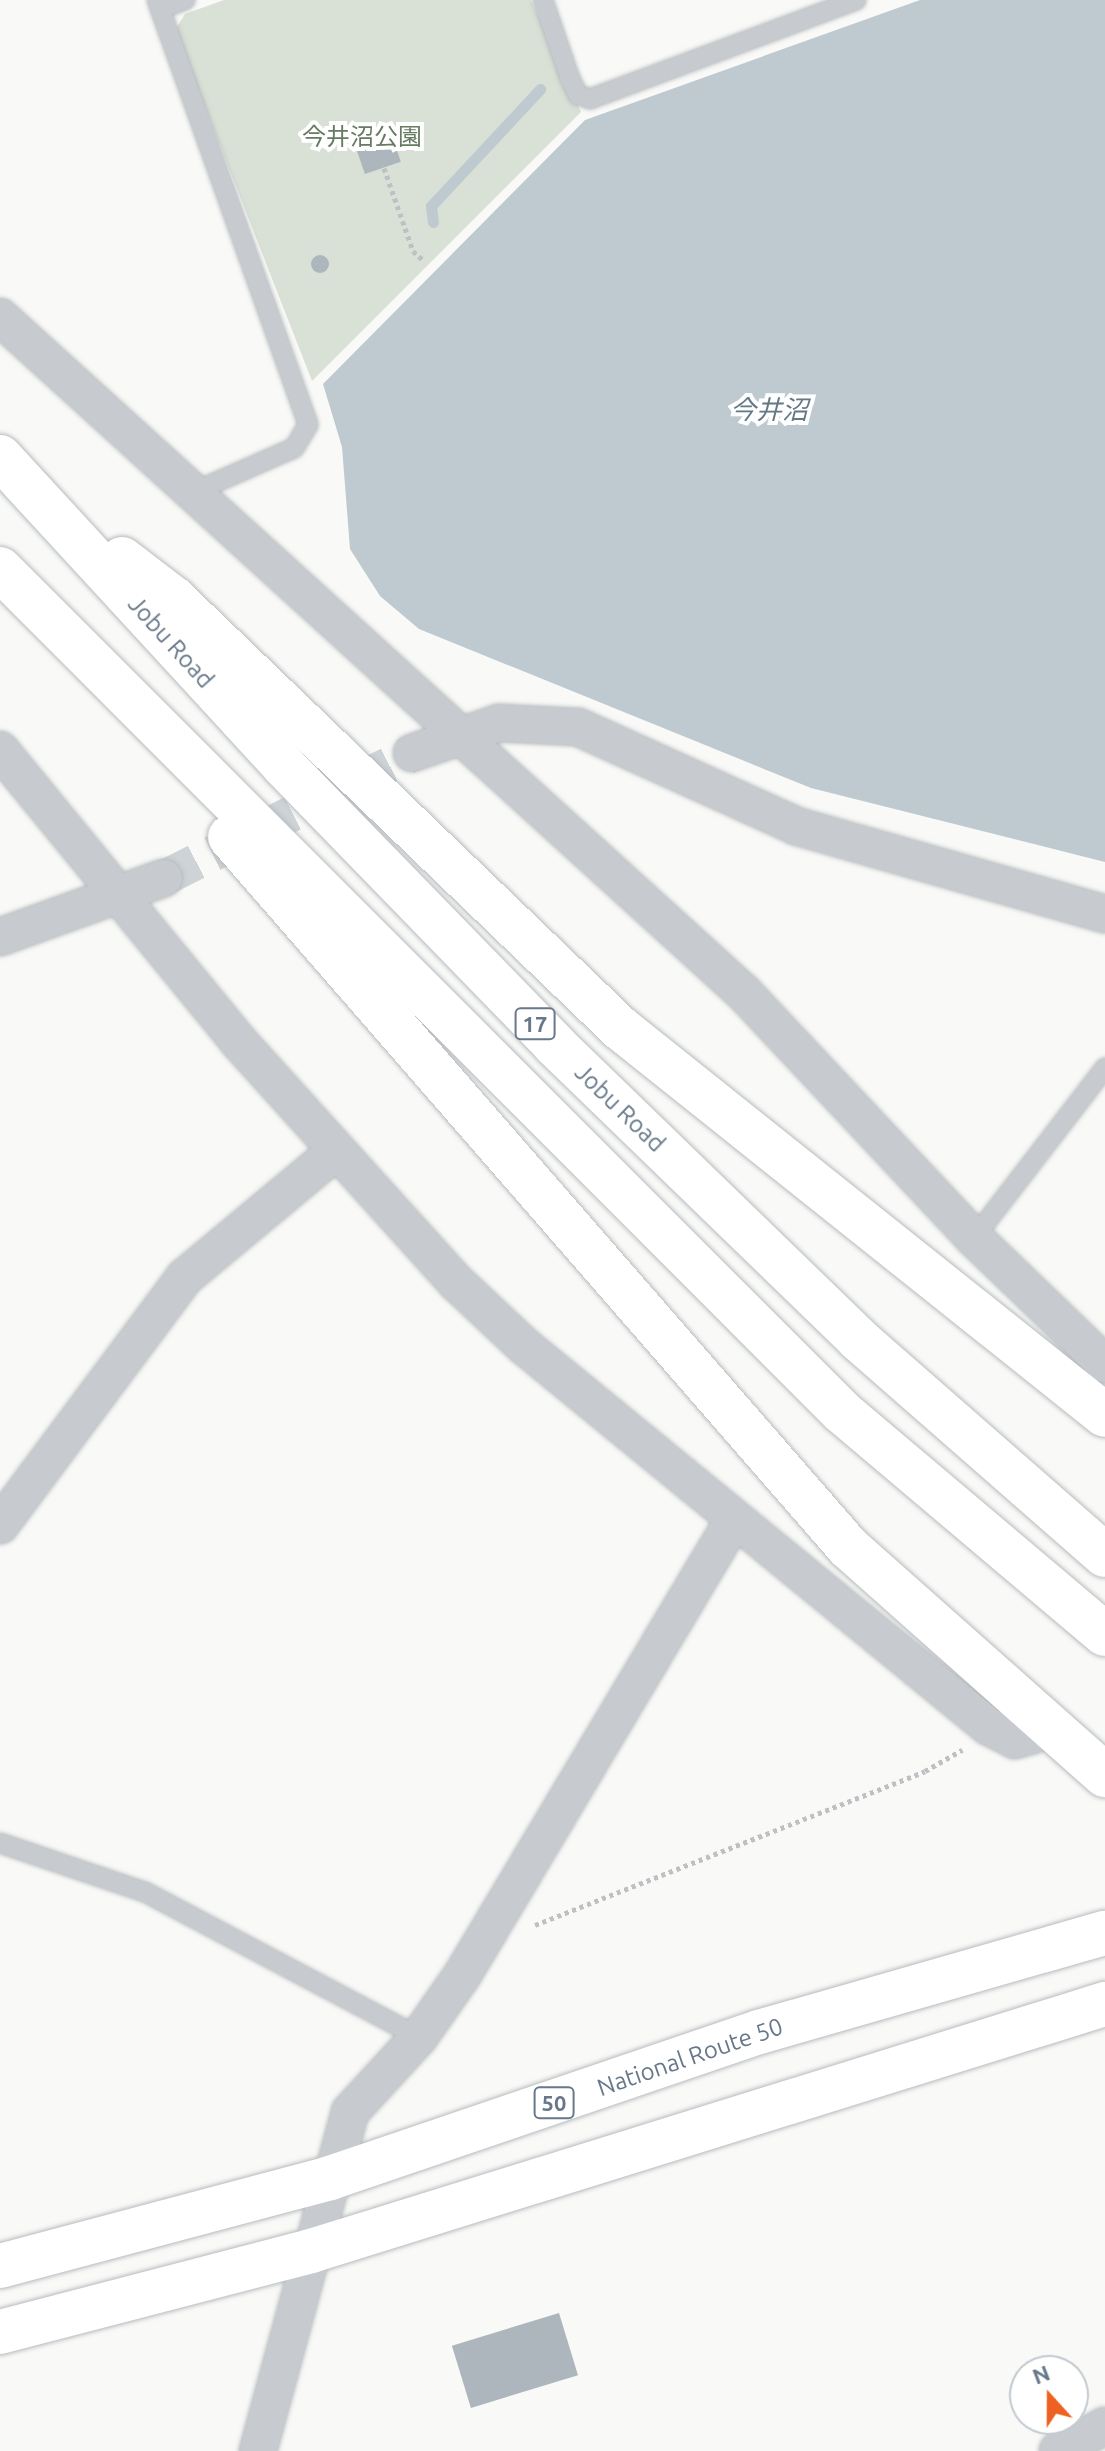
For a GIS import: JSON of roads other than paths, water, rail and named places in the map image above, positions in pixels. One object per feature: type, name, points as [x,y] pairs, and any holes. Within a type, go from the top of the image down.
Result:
[{"type":"highway","name":"Jobu Road","points":[[0,457],[284,766],[555,1045],[858,1339],[1105,1555]]},
{"type":"highway","name":"17","points":[[39,498],[173,598],[620,1028],[1105,1415]]},
{"type":"highway","name":"17","points":[[0,569],[842,1412],[1105,1634]]},
{"type":"highway","name":"17","points":[[120,689],[156,751],[781,1474],[925,1622],[1105,1775]]},
{"type":"highway","name":"National Route 50","points":[[0,2266],[330,2178],[759,2032],[1094,1929]]},
{"type":"highway","points":[[0,2332],[311,2251],[1105,2004]]},
{"type":"street","points":[[0,317],[189,494],[744,993],[974,1238],[1105,1364]]},
{"type":"street","points":[[412,753],[460,735],[527,720],[578,727],[796,826],[1105,914]]},
{"type":"street","points":[[0,750],[116,893],[336,1151],[468,1293],[732,1523],[988,1726],[1015,1740],[1032,1735],[1040,1720]]},
{"type":"street","points":[[0,937],[164,878]]},
{"type":"street","points":[[0,1525],[185,1277],[336,1151]]},
{"type":"street","points":[[258,2451],[350,2112],[419,2037],[487,1931],[732,1523]]},
{"type":"street","points":[[1058,2451],[1105,2426]]},
{"type":"lane","points":[[185,0],[159,4],[308,425],[294,448],[189,494]]},
{"type":"lane","points":[[543,0],[578,95],[590,99],[856,0]]},
{"type":"lane","points":[[974,1238],[1105,1068]]},
{"type":"lane","points":[[0,1843],[145,1892],[419,2037]]},
{"type":"water","name":"今井沼","points":[[920,0],[1105,0],[1105,862],[811,788],[419,629],[380,596],[350,549],[342,447],[323,384],[585,120]]},
{"type":"waterway","points":[[433,222],[431,206],[540,89]]},
{"type":"tunnel","points":[[164,878],[412,753]]},
{"type":"park label","name":"今井沼公園","points":[[362,137]]}]
